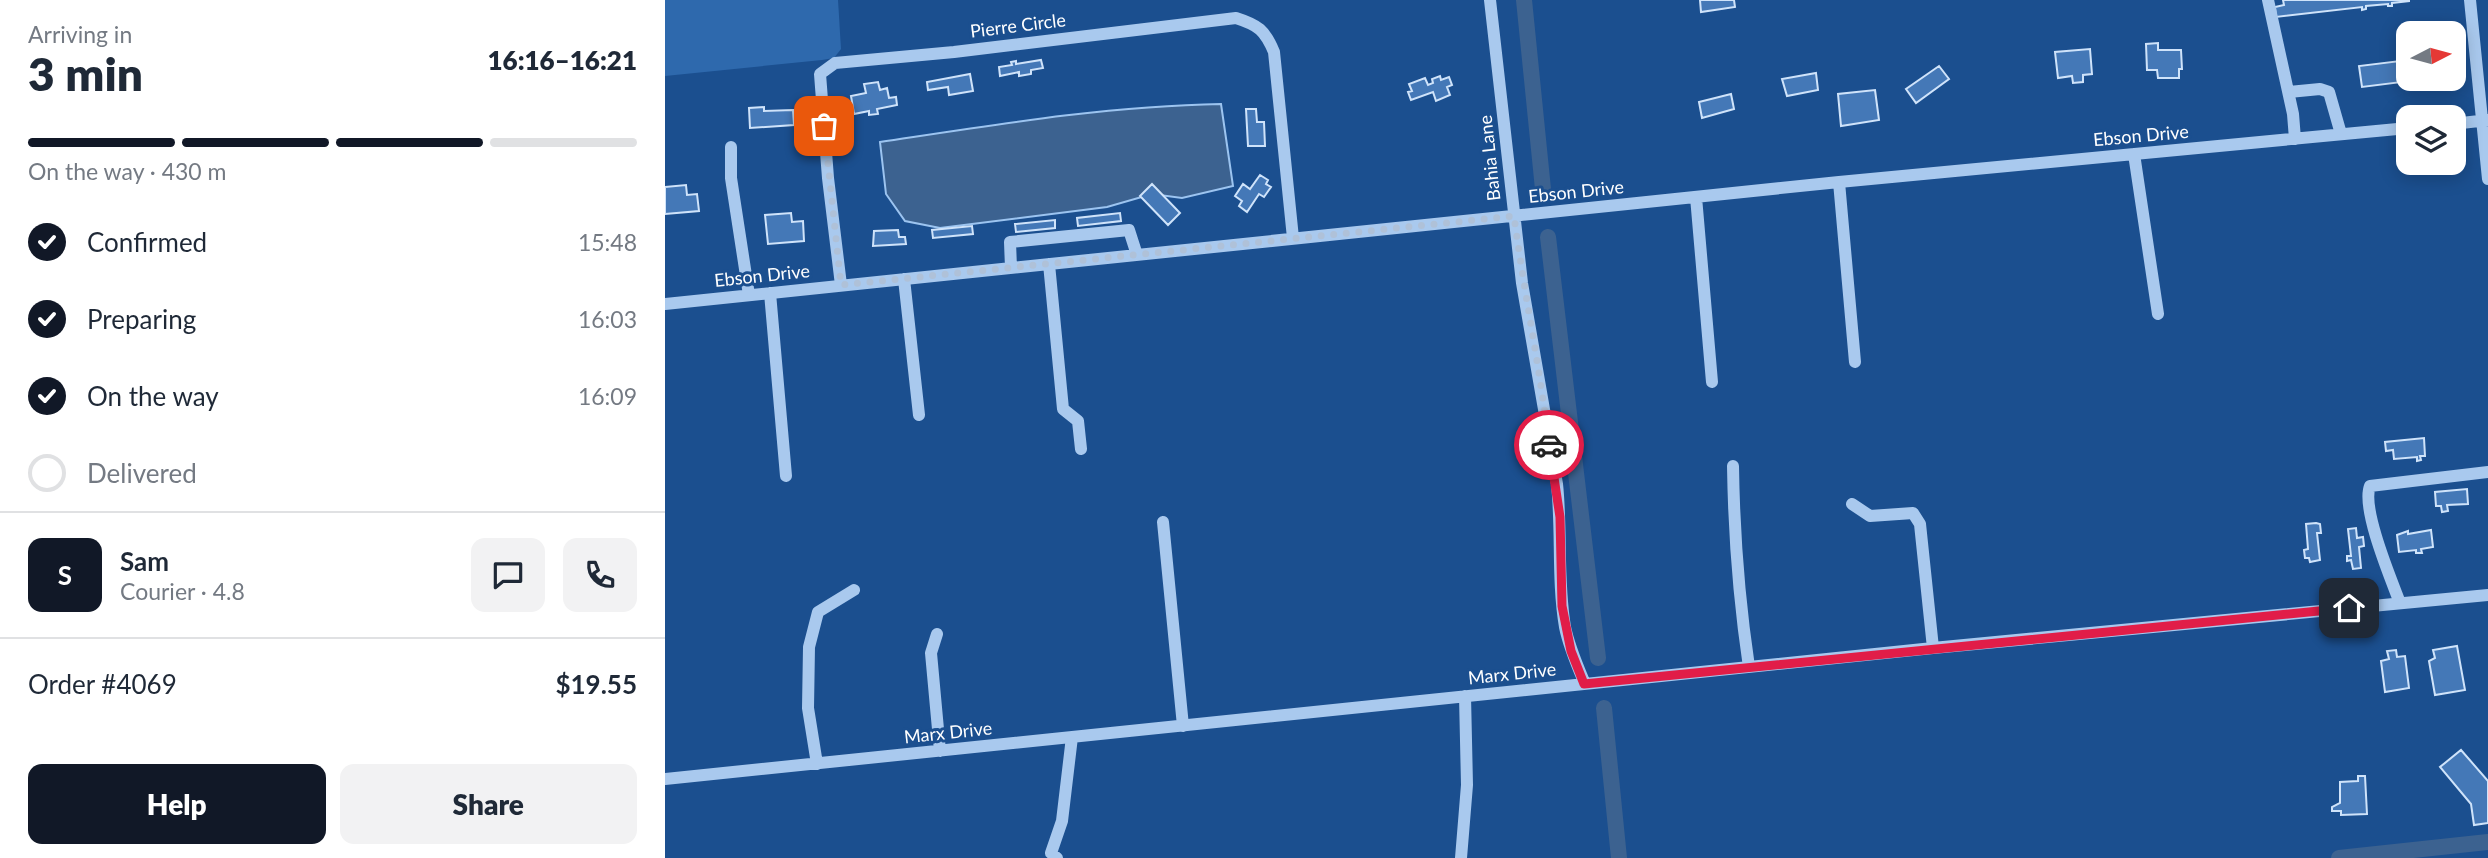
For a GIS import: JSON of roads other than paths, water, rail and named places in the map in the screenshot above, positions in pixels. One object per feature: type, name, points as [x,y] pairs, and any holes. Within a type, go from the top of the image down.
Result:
[{"type":"street","name":"Bahia Lane","points":[[1490,0],[1523,283],[1557,484],[1564,617],[1571,651],[1584,684]]},
{"type":"street","points":[[2268,0],[2289,92],[2295,139]]},
{"type":"street","points":[[2470,0],[2485,121],[2488,179]]},
{"type":"street","name":"Pierre Circle","points":[[841,285],[828,178],[820,74],[835,63],[1236,19],[1253,23],[1267,35],[1274,52],[1293,239]]},
{"type":"street","points":[[2289,92],[2320,89],[2329,92],[2341,134]]},
{"type":"street","points":[[2466,123],[2485,121]]},
{"type":"street","name":"Ebson Drive","points":[[665,304],[1839,182],[2396,129]]},
{"type":"street","points":[[731,147],[731,178],[748,295]]},
{"type":"street","points":[[2134,154],[2158,314]]},
{"type":"street","points":[[1839,182],[1855,362]]},
{"type":"street","points":[[1696,197],[1711,382]]},
{"type":"street","points":[[1011,268],[1010,242],[1129,230],[1137,255]]},
{"type":"street","points":[[1049,264],[1063,409],[1078,421],[1081,449]]},
{"type":"street","points":[[904,279],[919,415]]},
{"type":"street","points":[[769,293],[786,476]]},
{"type":"street","points":[[1733,466],[1740,605],[1749,667]]},
{"type":"street","points":[[2400,603],[2370,517],[2367,493],[2370,486],[2488,472]]},
{"type":"street","points":[[1852,504],[1870,516],[1913,513],[1920,524],[1933,649]]},
{"type":"street","points":[[1163,522],[1183,726]]},
{"type":"street","points":[[817,764],[808,708],[809,647],[818,612],[854,590]]},
{"type":"street","name":"Marx Drive","points":[[665,779],[1749,667],[2488,595]]},
{"type":"street","points":[[937,634],[931,653],[940,751]]},
{"type":"street","points":[[1461,858],[1467,785],[1465,696]]},
{"type":"street","points":[[1057,858],[1051,853],[1062,821],[1072,737]]},
{"type":"waterway","points":[[1524,0],[1543,189]]},
{"type":"waterway","points":[[1548,237],[1598,658]]},
{"type":"waterway","points":[[1604,708],[1619,858]]},
{"type":"waterway","points":[[2339,858],[2488,842]]}]
